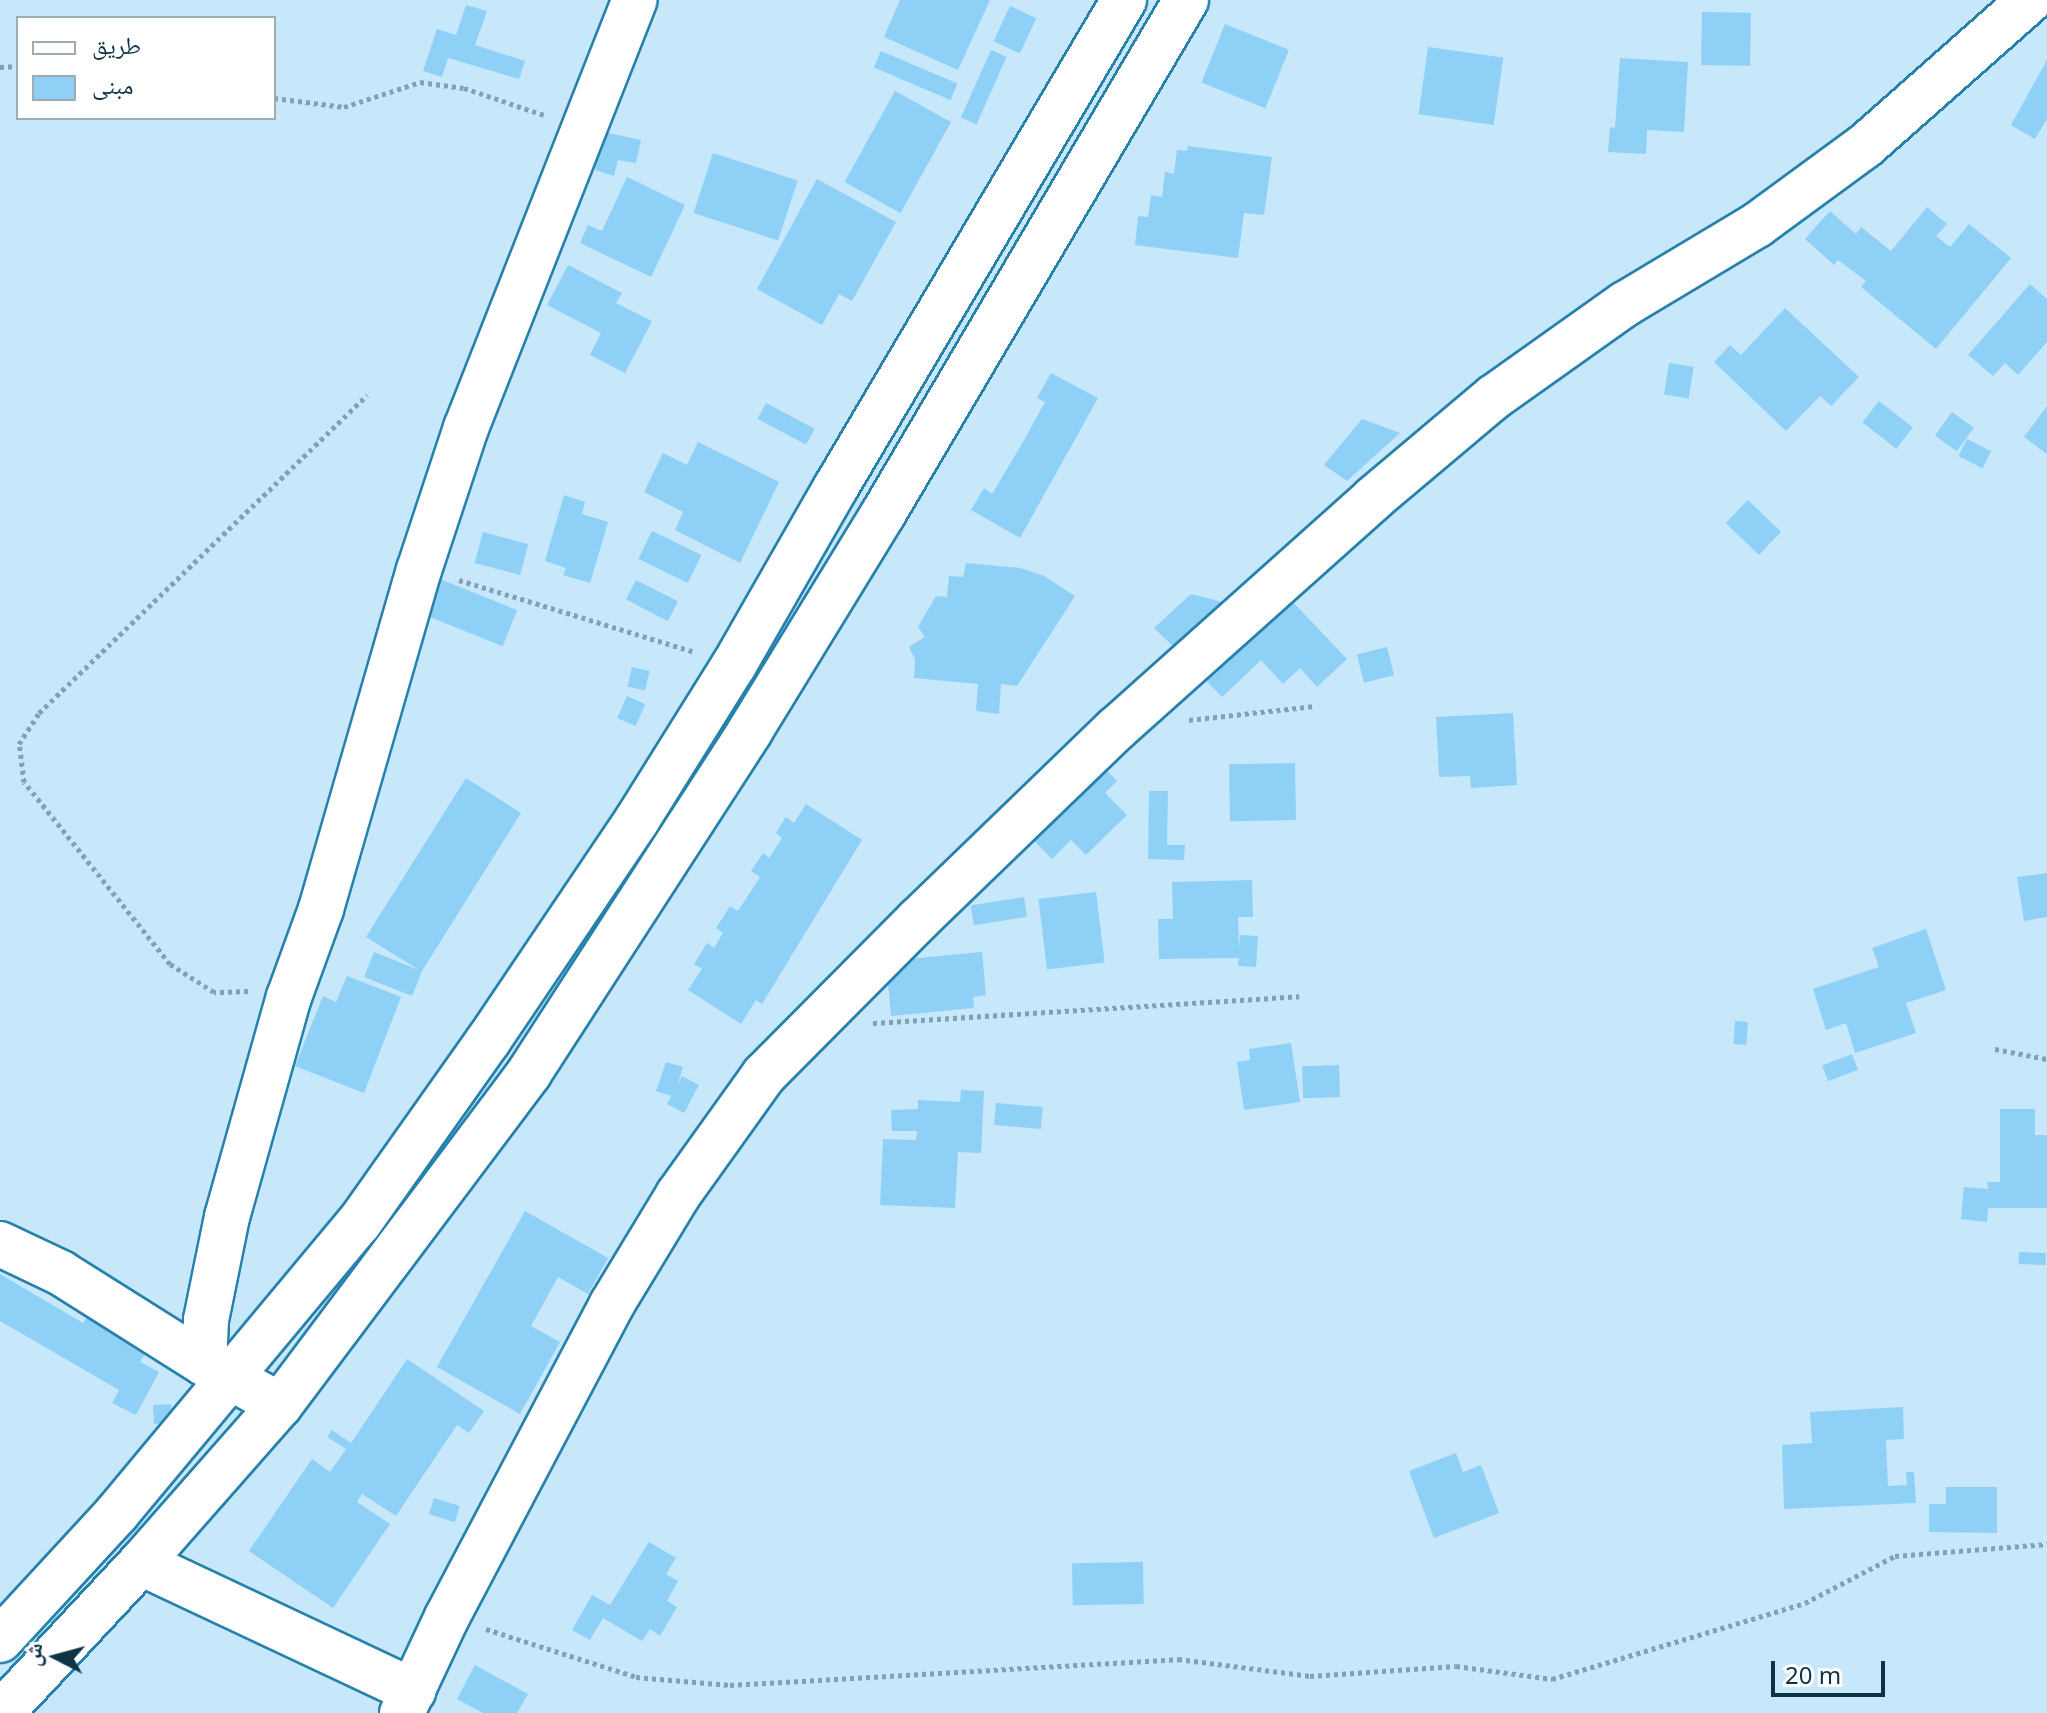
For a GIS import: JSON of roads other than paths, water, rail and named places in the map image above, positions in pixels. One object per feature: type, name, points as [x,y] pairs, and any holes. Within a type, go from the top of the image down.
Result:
[{"type":"street","points":[[217,1372],[206,1320],[227,1217],[289,997],[321,909],[419,570],[466,428],[635,0]]},
{"type":"street","points":[[0,1640],[117,1513],[217,1372],[359,1223],[488,1041],[628,833],[734,665],[1124,0]]},
{"type":"street","points":[[1,1713],[141,1563],[280,1405],[529,1073],[750,731],[883,514],[1186,0]]},
{"type":"street","points":[[141,1563],[407,1702],[447,1617],[612,1304],[678,1195],[764,1075],[918,920],[1116,729],[1494,397],[1625,304],[1757,225],[1865,146],[2030,0]]},
{"type":"street","points":[[836,487],[883,514]]},
{"type":"street","points":[[0,1244],[61,1273],[217,1372],[280,1405]]}]
